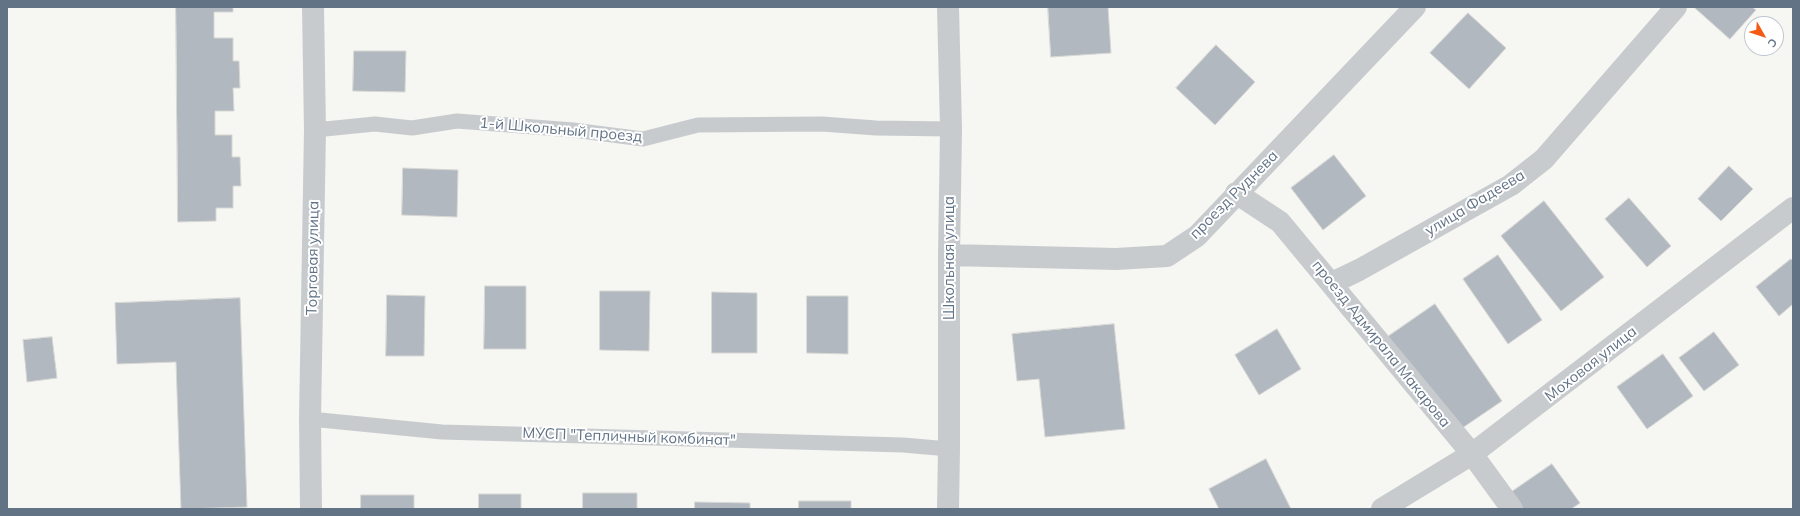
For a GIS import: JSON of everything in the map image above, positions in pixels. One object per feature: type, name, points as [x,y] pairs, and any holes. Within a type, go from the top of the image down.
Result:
[{"type":"street","name":"Торговая улица","points":[[311,509],[310,419],[315,130],[313,7]]},
{"type":"street","name":"Школьная улица","points":[[948,7],[951,129],[949,255],[950,449],[948,509]]},
{"type":"street","name":"проезд Руднева","points":[[949,255],[1116,259],[1167,256],[1197,236],[1236,193],[1267,163],[1415,7]]},
{"type":"street","name":"улица Фадеева","points":[[1332,283],[1359,270],[1511,185],[1533,168],[1544,159],[1676,7]]},
{"type":"street","name":"проезд Адмирала Макарова","points":[[1236,193],[1280,222],[1472,454],[1512,509]]},
{"type":"street","name":"Моховая улица","points":[[1382,509],[1472,454],[1793,208]]},
{"type":"lane","name":"1-й Школьный проезд","points":[[315,130],[375,124],[412,128],[457,121],[572,130],[643,139],[698,125],[822,124],[876,128],[951,129]]},
{"type":"lane","name":"МУСП \"Тепличный комбинат\"","points":[[310,419],[442,432],[903,445],[950,449]]},
{"type":"building","points":[[176,7],[233,7],[233,12],[214,12],[214,38],[233,38],[233,61],[239,61],[240,88],[233,88],[234,111],[215,111],[215,135],[232,135],[232,157],[240,157],[241,186],[233,186],[233,208],[216,208],[216,221],[178,222]]},
{"type":"building","points":[[1048,7],[1108,7],[1111,53],[1051,57]]},
{"type":"building","points":[[1694,7],[1752,7],[1756,10],[1751,16],[1744,16],[1744,23],[1730,39]]},
{"type":"building","points":[[1468,13],[1506,48],[1469,89],[1430,53]]},
{"type":"building","points":[[1216,45],[1255,82],[1215,125],[1176,88]]},
{"type":"building","points":[[354,51],[406,51],[405,92],[353,91]]},
{"type":"building","points":[[1334,155],[1366,196],[1323,230],[1291,188]]},
{"type":"building","points":[[1729,166],[1753,189],[1721,221],[1698,199]]},
{"type":"building","points":[[403,168],[458,170],[457,217],[402,215]]},
{"type":"building","points":[[1629,198],[1671,246],[1647,267],[1605,219]]},
{"type":"building","points":[[1544,201],[1604,277],[1561,311],[1501,236]]},
{"type":"building","points":[[1498,255],[1542,320],[1508,344],[1463,279]]},
{"type":"building","points":[[1791,259],[1793,261],[1793,304],[1779,316],[1756,287]]},
{"type":"building","points":[[485,286],[526,286],[526,349],[484,349]]},
{"type":"building","points":[[600,291],[650,291],[649,351],[600,350]]},
{"type":"building","points":[[712,292],[757,293],[757,353],[712,353]]},
{"type":"building","points":[[387,295],[425,296],[424,356],[386,356]]},
{"type":"building","points":[[807,296],[848,296],[848,354],[807,353]]},
{"type":"building","points":[[240,298],[247,507],[181,509],[176,362],[117,364],[115,303]]},
{"type":"building","points":[[1435,304],[1502,401],[1449,437],[1383,340]]},
{"type":"building","points":[[1114,324],[1125,429],[1045,437],[1039,379],[1017,381],[1012,334]]},
{"type":"building","points":[[1277,329],[1301,369],[1259,395],[1235,355]]},
{"type":"building","points":[[1714,332],[1739,365],[1704,391],[1679,358]]},
{"type":"building","points":[[52,337],[57,378],[27,382],[23,340]]},
{"type":"building","points":[[1663,354],[1693,396],[1647,429],[1617,387]]},
{"type":"building","points":[[1266,459],[1291,509],[1219,509],[1209,489]]},
{"type":"building","points":[[1552,464],[1580,503],[1571,509],[1522,509],[1510,493]]},
{"type":"building","points":[[583,493],[637,493],[637,509],[583,509]]},
{"type":"building","points":[[479,494],[521,494],[521,509],[479,509]]},
{"type":"building","points":[[361,495],[414,495],[414,509],[361,509]]},
{"type":"building","points":[[799,501],[851,501],[851,509],[799,509]]},
{"type":"building","points":[[695,502],[750,503],[750,509],[695,509]]}]
